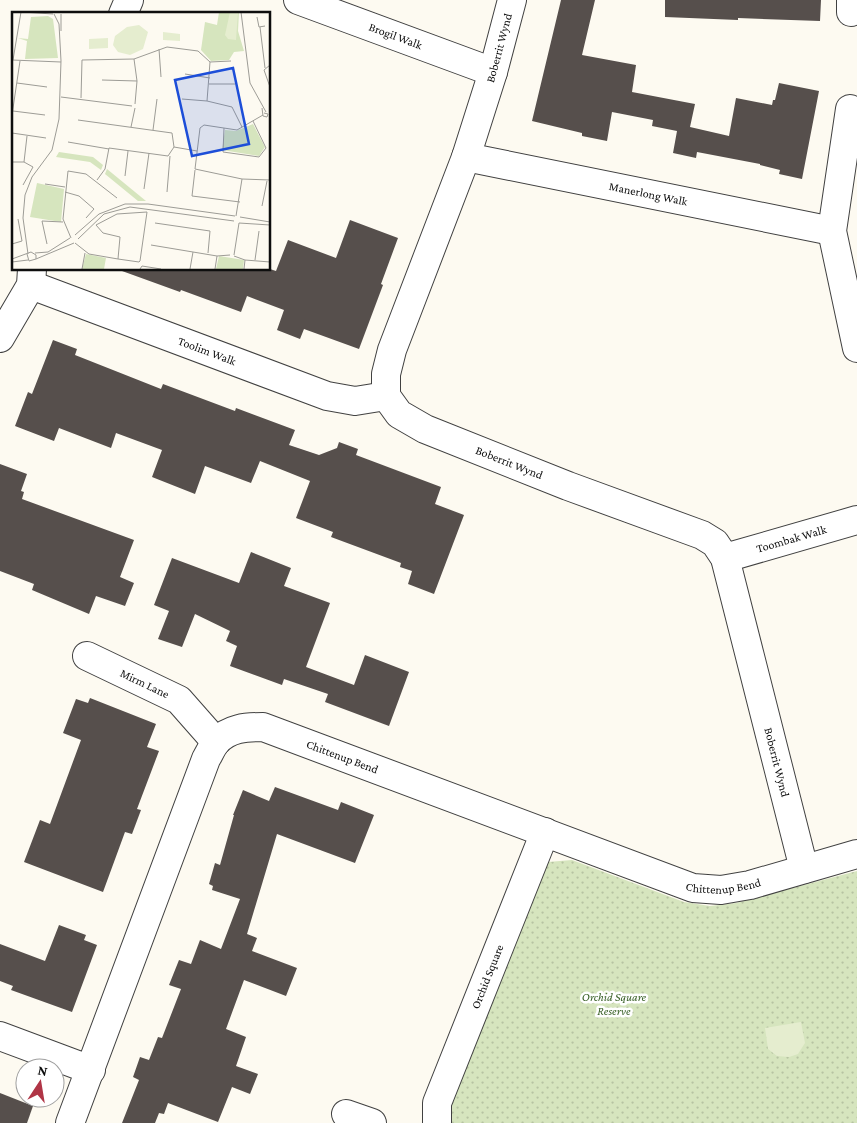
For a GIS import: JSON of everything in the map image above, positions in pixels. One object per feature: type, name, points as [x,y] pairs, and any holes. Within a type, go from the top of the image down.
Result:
[{"type":"street","points":[[124,12],[129,0]]},
{"type":"street","name":"Brogil Walk","points":[[298,0],[493,72]]},
{"type":"street","name":"Boberrit Wynd","points":[[512,0],[493,72],[466,157],[392,350],[386,374],[386,396],[399,414],[425,429],[568,486],[702,535],[715,543],[725,558],[804,869]]},
{"type":"street","points":[[850,109],[832,231],[857,348]]},
{"type":"street","name":"Manerlong Walk","points":[[466,157],[832,231]]},
{"type":"street","name":"Toolim Walk","points":[[0,338],[31,277],[328,396],[355,401],[386,396]]},
{"type":"street","name":"Toombak Walk","points":[[725,558],[857,520]]},
{"type":"street","name":"Mirm Lane","points":[[87,656],[179,700],[216,742]]},
{"type":"street","name":"Chittenup Bend","points":[[216,742],[231,731],[245,727],[263,727],[693,888],[721,890],[750,885],[857,854]]},
{"type":"street","points":[[70,1123],[206,759],[216,742]]},
{"type":"street","name":"Orchid Square","points":[[437,1123],[437,1103],[545,832]]},
{"type":"street","points":[[0,1036],[90,1070]]},
{"type":"street","points":[[346,1114],[372,1123]]},
{"type":"green space","name":"Orchid Square Reserve","points":[[572,860],[684,902],[710,906],[736,903],[857,871],[857,1123],[446,1123],[448,1097],[534,880],[548,862]]},
{"type":"green space","points":[[801,1022],[805,1043],[798,1054],[789,1057],[777,1056],[768,1049],[765,1028]]},
{"type":"building","points":[[561,0],[595,0],[582,55],[636,65],[632,92],[695,104],[690,127],[729,136],[736,98],[772,105],[779,83],[819,91],[802,179],[779,174],[780,170],[760,164],[697,152],[696,158],[673,153],[677,131],[652,126],[653,120],[612,112],[607,141],[582,136],[582,133],[532,121]]},
{"type":"building","points":[[665,0],[821,0],[820,21],[665,17]]},
{"type":"building","points":[[350,220],[398,238],[359,349],[304,329],[300,339],[277,330],[284,310],[247,296],[241,312],[122,271],[270,269],[276,271],[288,240],[336,258]]},
{"type":"building","points":[[53,340],[77,349],[75,355],[161,389],[163,384],[235,411],[236,408],[295,430],[289,445],[319,455],[337,448],[339,442],[358,449],[356,455],[441,487],[435,504],[464,515],[434,594],[408,584],[412,571],[400,567],[401,563],[331,537],[333,532],[296,518],[310,481],[260,461],[251,483],[205,466],[195,494],[152,477],[162,450],[116,433],[111,448],[59,428],[54,441],[15,426],[28,392],[32,394]]},
{"type":"building","points":[[0,464],[27,474],[21,491],[24,492],[22,499],[134,540],[120,577],[134,583],[125,606],[96,596],[89,614],[32,590],[34,584],[0,571]]},
{"type":"building","points":[[251,552],[291,568],[284,586],[330,603],[306,667],[354,685],[365,655],[409,672],[389,726],[325,702],[328,694],[284,679],[282,685],[230,666],[237,646],[226,641],[230,631],[195,614],[182,647],[158,639],[169,611],[154,605],[172,558],[239,583]]},
{"type":"building","points":[[90,698],[156,724],[147,747],[159,751],[137,809],[141,810],[132,834],[125,832],[103,892],[24,862],[40,820],[50,824],[81,740],[63,733],[76,699],[88,703]]},
{"type":"building","points":[[275,787],[338,810],[341,802],[374,815],[355,863],[277,834],[247,934],[257,938],[252,951],[297,968],[286,996],[244,980],[226,1029],[246,1037],[236,1066],[258,1074],[250,1094],[232,1087],[218,1122],[168,1103],[164,1114],[159,1113],[155,1123],[122,1123],[139,1080],[133,1077],[140,1057],[149,1060],[158,1037],[162,1038],[181,989],[169,985],[179,960],[191,964],[200,940],[221,949],[240,899],[212,890],[213,886],[209,884],[215,863],[220,865],[233,815],[243,790],[269,801]]},
{"type":"building","points":[[59,925],[86,935],[84,940],[97,945],[72,1012],[11,990],[13,986],[0,981],[0,944],[45,961]]},
{"type":"building","points":[[0,1093],[15,1099],[15,1108],[32,1108],[27,1123],[0,1123]]}]
